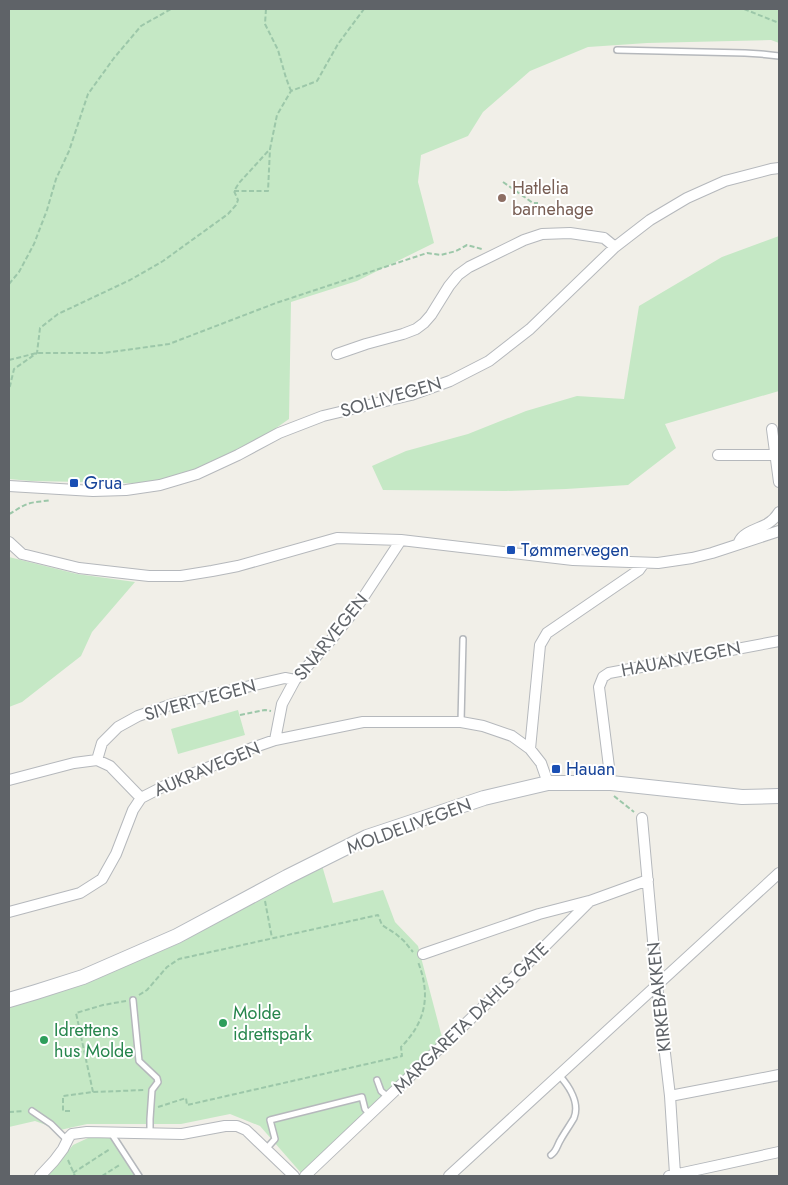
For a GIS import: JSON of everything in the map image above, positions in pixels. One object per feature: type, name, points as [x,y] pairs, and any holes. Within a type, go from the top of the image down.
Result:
[{"type":"main road","name":"MOLDELIVEGEN","points":[[9,1000],[83,977],[177,936],[368,837],[484,798],[548,783],[742,798],[779,796]]},
{"type":"street","name":"SOLLIVEGEN","points":[[9,486],[93,491],[126,490],[160,485],[197,474],[279,433],[323,416],[411,395],[450,381],[489,361],[530,329],[615,247],[650,220],[687,198],[725,181],[779,168]]},
{"type":"street","points":[[337,354],[416,329],[431,315],[458,275],[469,267],[524,240],[536,236],[570,233],[604,238],[615,247]]},
{"type":"street","points":[[772,430],[779,482]]},
{"type":"street","points":[[718,455],[775,455]]},
{"type":"street","points":[[739,543],[740,538],[766,524],[779,512]]},
{"type":"street","points":[[9,542],[22,554],[79,568],[149,576],[181,576],[238,566],[338,538],[401,540],[573,560],[658,563],[692,558],[779,531]]},
{"type":"street","name":"SNARVEGEN","points":[[275,740],[282,704],[294,680],[331,640],[355,610],[401,540]]},
{"type":"street","points":[[530,749],[540,645],[547,633],[639,570],[644,563]]},
{"type":"street","name":"HAUANVEGEN","points":[[612,789],[600,704],[599,687],[602,676],[779,641]]},
{"type":"street","name":"SIVERTVEGEN","points":[[97,760],[102,743],[118,727],[138,716],[173,704],[276,680],[285,678],[294,680]]},
{"type":"street","name":"AUKRAVEGEN","points":[[9,912],[80,893],[102,879],[116,854],[133,810],[141,798],[174,781],[275,740],[363,722],[461,722],[483,726],[512,736],[530,749],[541,763],[548,783]]},
{"type":"street","points":[[9,780],[74,763],[97,760],[110,766],[141,798]]},
{"type":"street","name":"KIRKEBAKKEN","points":[[642,818],[670,1096],[672,1175]]},
{"type":"street","points":[[449,1176],[779,873]]},
{"type":"street","name":"MARGARETA DAHLS GATE","points":[[305,1176],[501,990],[590,901],[648,880]]},
{"type":"street","points":[[423,954],[539,914],[590,901]]},
{"type":"street","points":[[670,1096],[779,1075]]},
{"type":"street","points":[[40,1176],[54,1161],[72,1134],[87,1132],[182,1134],[225,1126],[237,1126],[246,1130],[294,1176]]},
{"type":"street","points":[[672,1175],[779,1152]]},
{"type":"lane","points":[[616,50],[745,53],[779,56]]},
{"type":"lane","points":[[461,722],[463,639]]},
{"type":"lane","points":[[133,1000],[139,1062],[157,1078],[158,1082],[152,1090],[150,1133]]},
{"type":"lane","points":[[551,1155],[555,1152],[573,1120],[576,1106],[571,1093],[559,1075]]},
{"type":"lane","points":[[377,1080],[381,1090],[388,1098]]},
{"type":"lane","points":[[266,1149],[275,1139],[270,1120],[362,1097],[365,1109],[370,1115]]},
{"type":"lane","points":[[32,1111],[51,1124],[65,1144]]},
{"type":"lane","points":[[111,1132],[139,1176]]},
{"type":"path","points":[[9,284],[19,272],[34,244],[48,210],[56,179],[70,151],[88,94],[114,58],[141,26],[171,9]]},
{"type":"path","points":[[266,9],[266,24],[278,50],[291,92]]},
{"type":"path","points":[[234,191],[268,191],[270,149],[277,115],[291,92],[317,81],[338,44],[364,9]]},
{"type":"path","points":[[744,9],[779,23]]},
{"type":"path","points":[[234,191],[238,183],[270,149]]},
{"type":"path","points":[[503,182],[533,203],[538,203]]},
{"type":"path","points":[[37,353],[40,328],[58,314],[130,280],[163,261],[228,214],[238,200],[234,191]]},
{"type":"path","points":[[9,360],[37,353],[104,353],[169,344],[276,303],[427,254],[441,255],[456,251],[467,245],[497,253]]},
{"type":"path","points":[[9,387],[14,368],[37,353]]},
{"type":"path","points":[[9,514],[21,506],[30,503],[54,500],[54,489]]},
{"type":"path","points":[[240,715],[265,710],[281,713]]},
{"type":"path","points":[[612,789],[642,818]]},
{"type":"path","points":[[264,897],[272,938]]},
{"type":"path","points":[[93,1092],[76,1013],[103,1005],[133,1000],[147,990],[167,967],[179,959],[378,915],[382,925],[400,938],[412,951],[420,967],[426,998],[420,1020],[409,1040],[401,1047],[402,1056],[374,1064],[187,1105],[186,1098],[151,1107]]},
{"type":"path","points":[[70,1111],[63,1111],[63,1096],[93,1092],[152,1090]]},
{"type":"path","points":[[9,1112],[32,1111]]},
{"type":"path","points":[[65,1144],[75,1176]]},
{"type":"path","points":[[73,1173],[110,1149]]},
{"type":"path","points":[[102,1176],[121,1164]]},
{"type":"green space","points":[[9,9],[779,9],[779,43],[771,40],[647,43],[588,47],[530,71],[483,112],[468,136],[421,155],[418,182],[434,243],[357,281],[291,302],[289,419],[239,454],[153,484],[31,481],[9,479]]},
{"type":"green space","points":[[779,236],[779,391],[665,424],[676,448],[628,485],[506,491],[383,490],[372,466],[406,451],[468,434],[526,411],[577,396],[624,399],[639,306],[722,257]]},
{"type":"green space","points":[[9,557],[77,574],[135,582],[92,632],[81,656],[22,702],[9,707]]},
{"type":"green space","points":[[238,710],[245,735],[178,754],[171,729]]},
{"type":"green space","name":"Molde idrettspark","points":[[321,862],[333,903],[383,890],[395,922],[418,946],[443,1041],[302,1174],[260,1126],[230,1114],[181,1124],[87,1124],[60,1130],[35,1121],[9,1127],[9,1004],[87,983],[182,942]]},
{"type":"green space","points":[[88,1138],[110,1138],[137,1176],[48,1176],[73,1145]]},
{"type":"place","name":"Hatlelia barnehage","points":[[502,198]]},
{"type":"place","name":"Grua","points":[[74,483]]},
{"type":"place","name":"Tømmervegen","points":[[511,550]]},
{"type":"place","name":"Hauan","points":[[556,769]]},
{"type":"place","name":"Molde idrettspark","points":[[223,1023]]},
{"type":"place","name":"Idrettens hus Molde","points":[[44,1040]]}]
